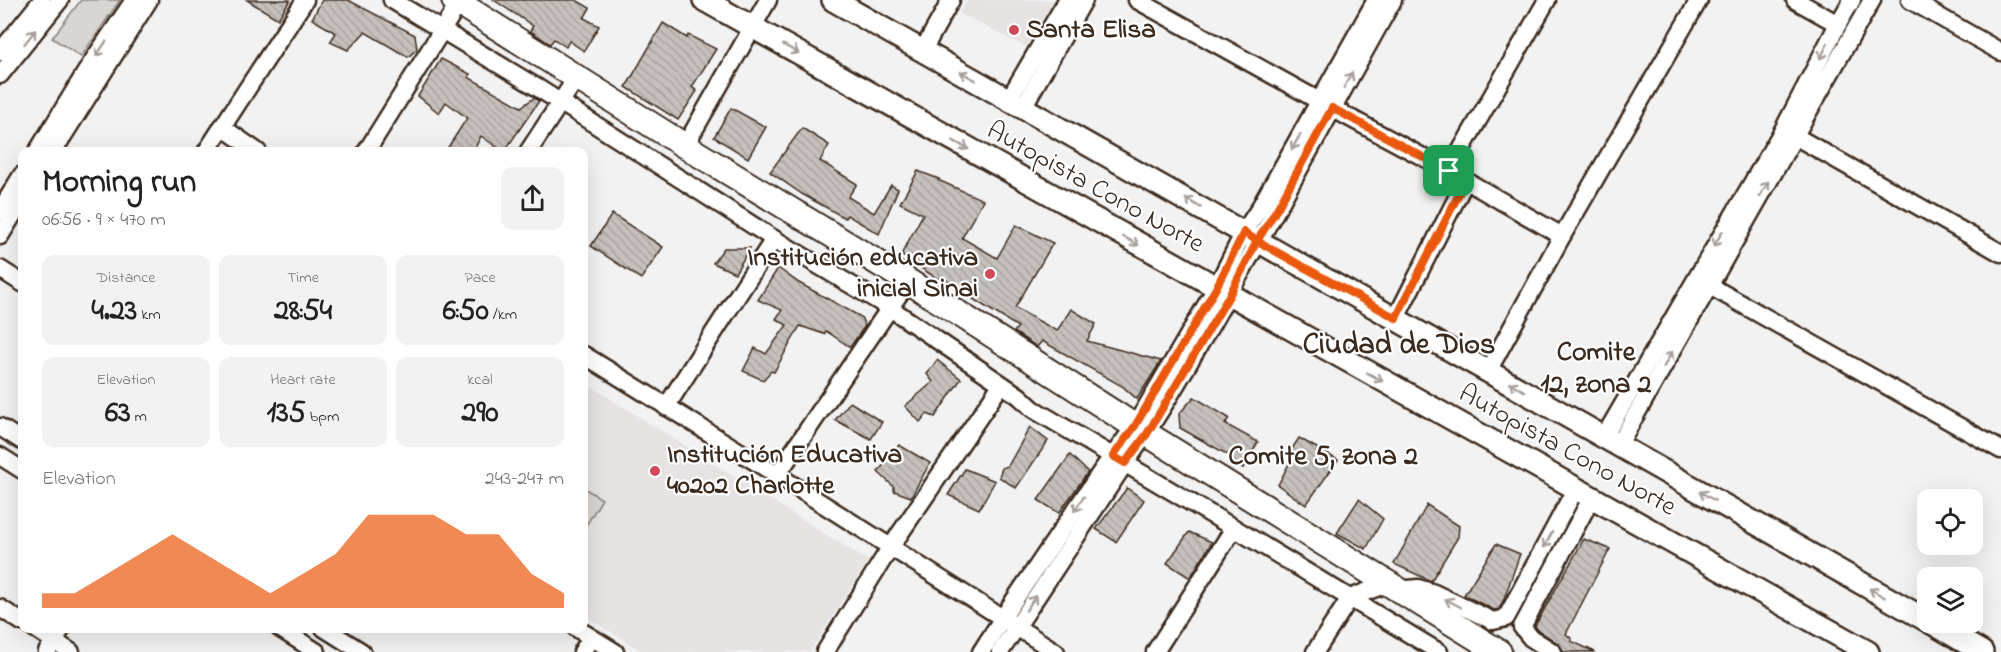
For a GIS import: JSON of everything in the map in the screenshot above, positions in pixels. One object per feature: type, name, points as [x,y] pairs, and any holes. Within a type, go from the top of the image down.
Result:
[{"type":"highway","points":[[456,2],[908,281],[1141,430],[1499,652]]},
{"type":"main road","name":"Autopista Cono Norte","points":[[704,0],[1868,652]]},
{"type":"main road","name":"Autopista Cono Norte","points":[[832,0],[1396,318],[1917,616]]},
{"type":"main road","name":"Autopista Cono Norte","points":[[1948,633],[1982,652]]},
{"type":"street","points":[[0,52],[42,0]]},
{"type":"street","points":[[0,75],[60,0]]},
{"type":"street","points":[[40,147],[92,62],[134,0]]},
{"type":"street","points":[[56,147],[149,0]]},
{"type":"street","points":[[209,147],[304,0]]},
{"type":"street","points":[[392,0],[890,308],[1019,396],[1033,409],[1439,652]]},
{"type":"street","points":[[686,146],[768,0]]},
{"type":"street","points":[[923,50],[951,0]]},
{"type":"street","points":[[1016,103],[1067,0]]},
{"type":"street","points":[[1016,103],[1084,0]]},
{"type":"street","points":[[1137,0],[1449,171],[1562,236]]},
{"type":"street","points":[[1325,104],[1376,0]]},
{"type":"street","points":[[981,652],[1009,622],[1141,430],[1223,292],[1250,237],[1258,209],[1393,0]]},
{"type":"street","points":[[1449,171],[1547,0]]},
{"type":"street","points":[[1488,371],[1562,236],[1698,0]]},
{"type":"street","points":[[1795,0],[1838,24]]},
{"type":"street","points":[[1788,133],[1838,24],[1852,0]]},
{"type":"street","points":[[1611,442],[1788,133],[1872,0]]},
{"type":"street","points":[[1910,0],[2001,52]]},
{"type":"street","points":[[369,147],[442,30],[456,2]]},
{"type":"street","points":[[531,147],[577,77]]},
{"type":"street","points":[[222,127],[251,147]]},
{"type":"street","points":[[1788,133],[2001,253]]},
{"type":"street","points":[[0,212],[18,182]]},
{"type":"street","points":[[1396,318],[1465,182]]},
{"type":"street","points":[[0,236],[18,207]]},
{"type":"street","points":[[666,407],[774,238]]},
{"type":"street","points":[[0,269],[18,280]]},
{"type":"street","points":[[777,475],[908,281]]},
{"type":"street","points":[[1702,281],[2001,450]]},
{"type":"street","points":[[588,358],[1056,652]]},
{"type":"street","points":[[825,652],[890,548],[1001,385]]},
{"type":"street","points":[[0,427],[18,438]]},
{"type":"street","points":[[0,456],[18,467]]},
{"type":"street","points":[[1315,652],[1350,598],[1394,587],[1418,588],[1434,592],[1493,621],[1506,618],[1584,493]]},
{"type":"street","points":[[1553,652],[1531,638],[1522,627],[1584,493]]},
{"type":"street","points":[[1155,652],[1234,528]]},
{"type":"street","points":[[0,608],[18,619]]},
{"type":"street","points":[[1000,652],[1009,622]]},
{"type":"street","points":[[287,633],[317,652]]},
{"type":"street","points":[[332,633],[362,652]]},
{"type":"street","points":[[582,633],[598,648]]},
{"type":"street","points":[[54,640],[71,652]]},
{"type":"shaded area","points":[[81,0],[120,0],[81,57],[52,38]]},
{"type":"shaded area","name":"Santa Elisa","points":[[967,0],[1055,0],[1026,47],[959,13]]},
{"type":"shaded area","name":"Institución Educativa 40202 Charlotte","points":[[588,385],[868,561],[810,652],[643,652],[588,618]]},
{"type":"shaded area","points":[[588,490],[602,499],[588,522]]},
{"type":"building","points":[[247,0],[290,0],[278,19]]},
{"type":"building","points":[[322,0],[348,0],[415,35],[417,49],[408,57],[365,32],[348,50],[330,42],[336,33],[312,19]]},
{"type":"building","points":[[494,0],[576,0],[590,8],[584,18],[599,26],[584,51],[569,41],[566,47],[554,39],[550,44],[530,31],[533,26]]},
{"type":"building","points":[[663,23],[687,38],[688,35],[716,49],[692,87],[697,91],[678,120],[626,87]]},
{"type":"building","points":[[441,59],[470,74],[468,77],[521,107],[534,98],[539,101],[507,147],[497,147],[481,136],[476,147],[448,147],[467,118],[446,102],[439,113],[418,96]]},
{"type":"building","points":[[731,108],[766,127],[748,158],[714,137]]},
{"type":"building","points":[[802,128],[829,145],[820,161],[857,184],[848,197],[874,213],[891,185],[898,189],[879,234],[847,215],[845,218],[802,194],[770,172]]},
{"type":"building","points":[[918,171],[983,200],[962,238],[997,258],[1016,225],[1053,243],[1015,308],[1057,331],[1071,309],[1096,324],[1087,341],[1161,361],[1137,399],[1122,386],[1042,341],[1037,347],[1014,332],[1018,327],[973,299],[977,293],[940,278],[939,280],[901,255],[923,214],[900,203]]},
{"type":"building","points":[[612,214],[663,247],[641,279],[591,246]]},
{"type":"building","points":[[724,248],[750,248],[735,273],[713,263]]},
{"type":"building","points":[[778,268],[799,283],[861,317],[865,326],[850,347],[826,331],[824,334],[800,326],[774,372],[771,371],[763,380],[743,371],[755,348],[766,354],[787,325],[776,319],[782,310],[758,300]]},
{"type":"building","points":[[937,360],[961,379],[935,417],[927,414],[920,422],[905,406],[933,382],[927,374]]},
{"type":"building","points":[[1194,397],[1229,418],[1225,424],[1258,442],[1243,468],[1228,463],[1232,457],[1180,428],[1179,414]]},
{"type":"building","points":[[850,402],[882,422],[871,439],[835,420]]},
{"type":"building","points":[[1030,427],[1048,441],[1016,488],[999,477],[1002,468],[1008,466]]},
{"type":"building","points":[[1299,438],[1338,460],[1306,505],[1278,485],[1294,454],[1290,452]]},
{"type":"building","points":[[899,445],[930,463],[911,497],[894,491],[894,487],[878,472]]},
{"type":"building","points":[[1070,455],[1088,472],[1059,513],[1038,500]]},
{"type":"building","points":[[965,469],[995,481],[979,509],[948,495]]},
{"type":"building","points":[[1127,488],[1144,500],[1116,542],[1096,529]]},
{"type":"building","points":[[1359,499],[1383,519],[1366,549],[1337,533]]},
{"type":"building","points":[[1427,505],[1459,526],[1458,537],[1431,581],[1394,564]]},
{"type":"building","points":[[1189,532],[1212,542],[1190,578],[1167,563]]},
{"type":"building","points":[[1584,539],[1610,549],[1566,634],[1572,639],[1571,641],[1595,652],[1563,652],[1559,644],[1535,626]]},
{"type":"building","points":[[1496,544],[1520,554],[1504,599],[1499,609],[1494,610],[1464,595]]},
{"type":"place","name":"Santa Elisa","points":[[1014,30]]},
{"type":"place","name":"Institución educativa inicial Sinai","points":[[990,274]]},
{"type":"place","name":"Institución Educativa 40202 Charlotte","points":[[655,471]]},
{"type":"district","name":"Ciudad de Dios","points":[[1399,346]]},
{"type":"district","name":"Comite 12, zona 2","points":[[1596,369]]},
{"type":"district","name":"Comite 5, zona 2","points":[[1323,457]]},
{"type":"route","points":[[1449,171],[1332,108],[1257,241],[1229,296],[1147,434],[1125,463],[1113,456],[1135,426],[1216,288],[1244,232],[1257,241],[1396,318],[1465,182],[1449,171]]}]
